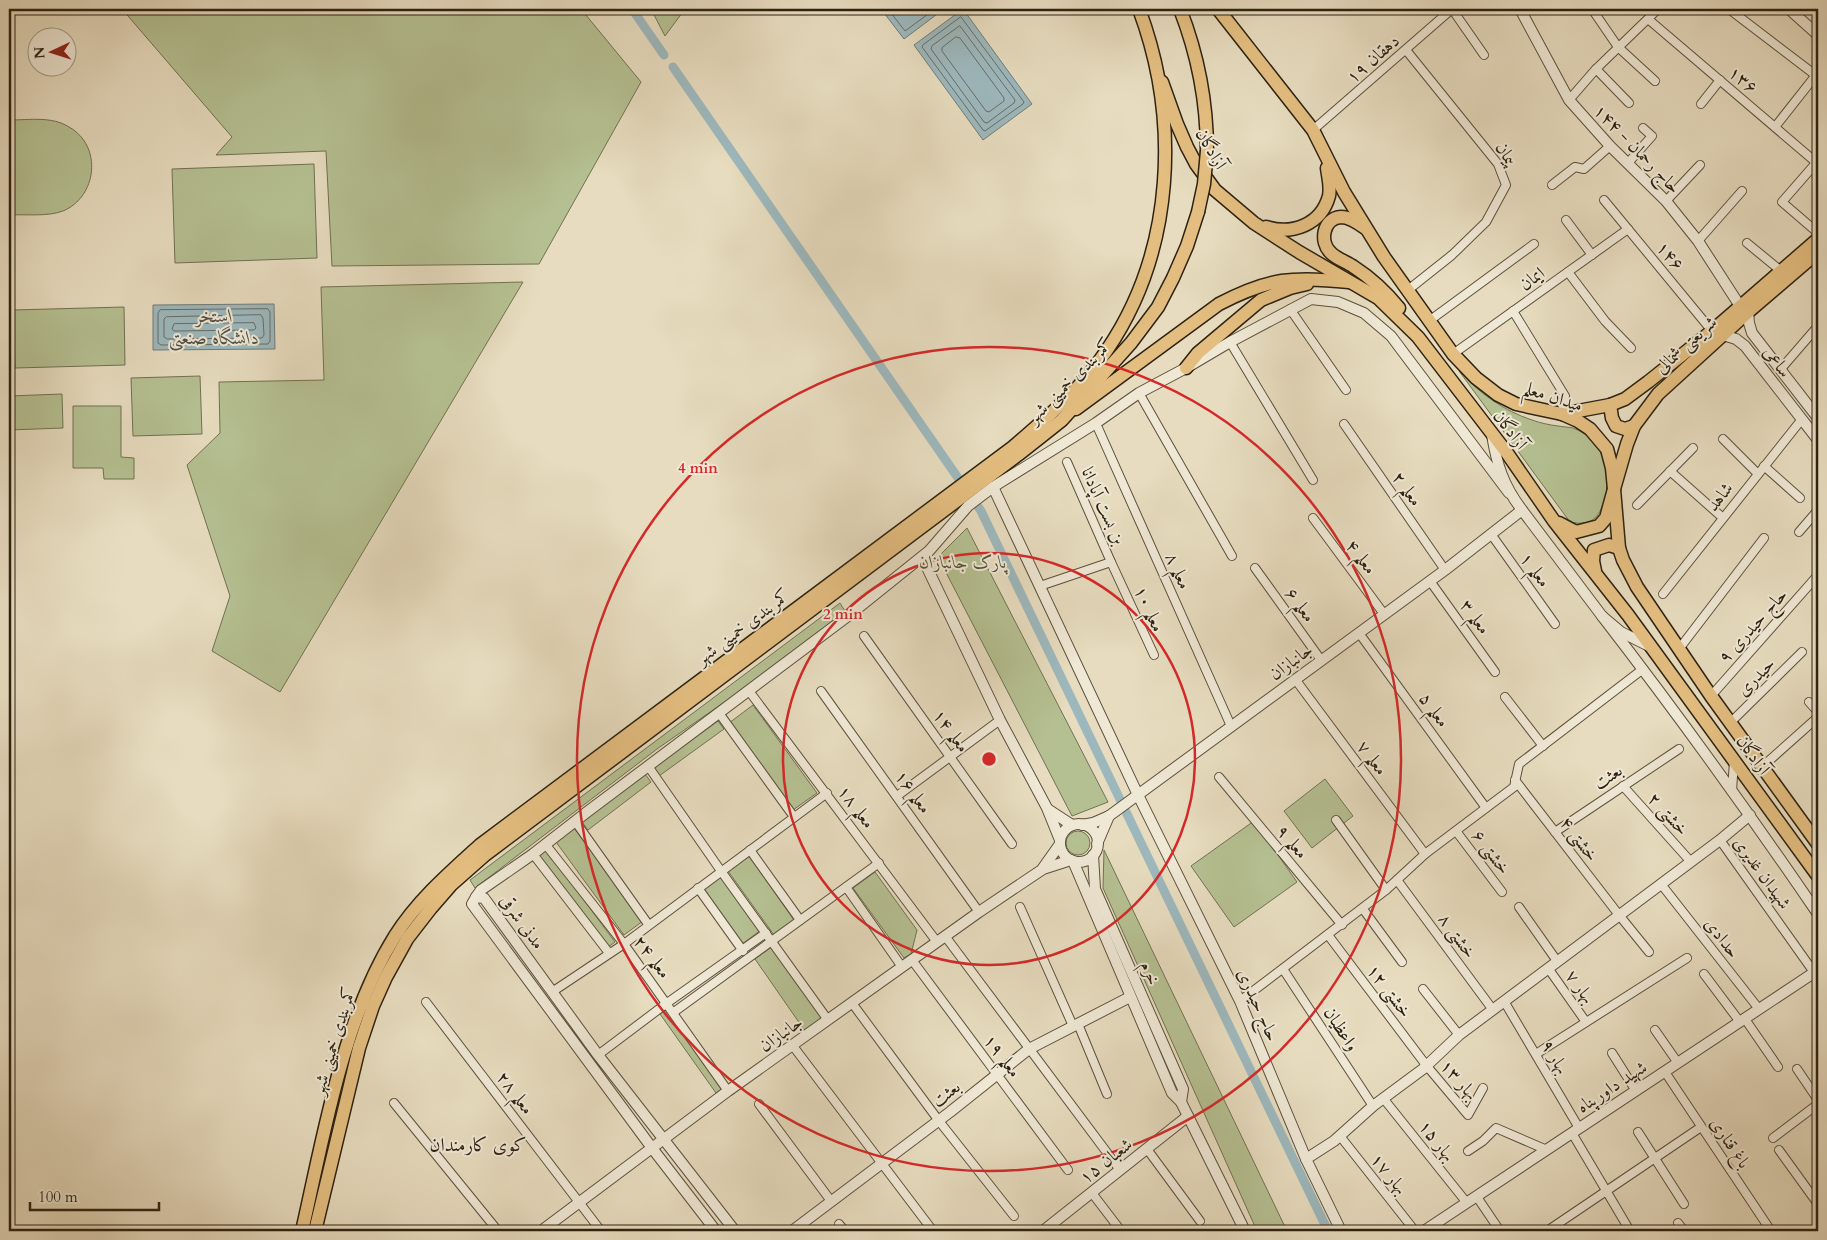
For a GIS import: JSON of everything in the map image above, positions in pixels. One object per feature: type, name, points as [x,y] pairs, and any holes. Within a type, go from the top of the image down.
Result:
[{"type":"main road","points":[[1139,9],[1151,46]]},
{"type":"main road","name":"کمربندی خمینی شهر","points":[[302,1231],[330,1108],[361,1003],[395,936],[418,904],[442,879],[480,845],[920,523],[983,485],[1062,420],[1132,343],[1158,307],[1187,246],[1198,212],[1204,184],[1207,151],[1207,121],[1198,61],[1180,9]]},
{"type":"main road","points":[[1218,9],[1313,130],[1344,192],[1367,229],[1453,354]]},
{"type":"main road","name":"آزادگان","points":[[1151,46],[1177,124],[1196,164],[1215,190],[1254,223],[1299,252],[1378,298],[1418,337],[1506,453],[1554,521],[1595,571],[1818,876]]},
{"type":"main road","name":"کمربندی خمینی شهر","points":[[983,485],[1013,447],[1073,394],[1107,350],[1127,317],[1144,278],[1157,232],[1165,180],[1166,146],[1161,91],[1151,46]]},
{"type":"main road","points":[[1254,223],[1278,231],[1290,230],[1301,227],[1317,217],[1328,196],[1330,185],[1323,151]]},
{"type":"main road","points":[[1367,229],[1349,219],[1340,217],[1333,219],[1326,227],[1325,245],[1331,253],[1355,267],[1387,293],[1418,337]]},
{"type":"main road","name":"شریعتی شمالی","points":[[1614,489],[1634,426],[1658,394],[1781,271],[1818,239]]},
{"type":"main road","name":"شریعتی شمالی","points":[[1744,309],[1818,252]]},
{"type":"main road","points":[[1062,420],[1219,304],[1238,294],[1256,286],[1288,280],[1309,278],[1353,282]]},
{"type":"main road","points":[[1186,368],[1198,353],[1261,300],[1290,288],[1333,280]]},
{"type":"main road","name":"شریعتی شمالی","points":[[1562,414],[1610,405],[1625,399],[1718,333]]},
{"type":"main road","name":"میدان معلم","points":[[1453,354],[1476,378],[1498,395],[1516,404],[1562,414],[1590,429],[1608,449],[1614,489],[1606,518],[1599,526],[1576,532],[1554,521]]},
{"type":"main road","points":[[1610,405],[1612,418],[1616,426],[1624,429],[1634,426]]},
{"type":"main road","name":"آزادگان","points":[[1614,489],[1619,548],[1637,587],[1713,700],[1818,844]]},
{"type":"main road","name":"کمربندی خمینی شهر","points":[[316,1231],[359,1048],[373,1006],[386,977],[407,939],[436,902],[451,885],[486,855],[920,523]]},
{"type":"main road","points":[[1595,571],[1594,550],[1609,545],[1619,548]]},
{"type":"main road","points":[[1671,675],[1680,681],[1712,719],[1717,719],[1720,716],[1713,700]]},
{"type":"street","name":"دهقان ۱۹","points":[[1313,130],[1452,9]]},
{"type":"street","points":[[1452,9],[1484,55]]},
{"type":"street","name":"حاج رحمان - ۱۴۴","points":[[1520,9],[1570,100],[1610,146],[1666,201],[1698,241],[1744,309]]},
{"type":"street","points":[[1592,9],[1618,47],[1655,81]]},
{"type":"street","points":[[1570,100],[1596,69],[1658,9]]},
{"type":"street","points":[[1730,9],[1817,76],[1774,127]]},
{"type":"street","points":[[1790,9],[1818,35]]},
{"type":"street","name":"۱۳۶","points":[[1648,19],[1817,164]]},
{"type":"street","name":"پیمان","points":[[1406,50],[1498,164],[1506,185],[1486,222],[1452,255],[1408,290]]},
{"type":"street","points":[[1596,69],[1629,103]]},
{"type":"street","points":[[1701,104],[1720,80]]},
{"type":"street","points":[[1628,164],[1652,136],[1643,128]]},
{"type":"street","points":[[1552,185],[1575,167],[1584,169],[1610,146]]},
{"type":"street","points":[[1817,164],[1782,202],[1818,233]]},
{"type":"street","points":[[1666,201],[1700,165]]},
{"type":"street","points":[[1698,241],[1742,191]]},
{"type":"street","name":"۱۴۶","points":[[1604,200],[1718,333]]},
{"type":"street","points":[[1566,220],[1592,255]]},
{"type":"street","name":"ایمان","points":[[1453,354],[1628,229]]},
{"type":"street","points":[[1747,243],[1781,271]]},
{"type":"street","points":[[1429,321],[1534,244]]},
{"type":"street","points":[[1568,272],[1605,321],[1631,348]]},
{"type":"street","points":[[476,897],[482,890],[533,854],[848,616],[922,557],[968,506],[983,485],[1096,423],[1138,393],[1311,299],[1338,302],[1364,312],[1391,336],[1643,669],[1750,815],[1818,914]]},
{"type":"street","points":[[1290,309],[1346,390]]},
{"type":"street","name":"ساعی","points":[[1744,309],[1752,333],[1818,418]]},
{"type":"street","points":[[1513,311],[1565,396],[1562,414]]},
{"type":"street","points":[[1780,370],[1818,326]]},
{"type":"street","name":"ساعی","points":[[1718,333],[1736,339],[1744,346],[1818,440]]},
{"type":"street","points":[[1230,342],[1313,480]]},
{"type":"street","points":[[1753,358],[1764,349]]},
{"type":"street","points":[[1138,393],[1232,556]]},
{"type":"street","name":"شاهد","points":[[1663,594],[1802,419]]},
{"type":"street","name":"معلم ۲","points":[[1344,424],[1445,570]]},
{"type":"street","name":"معلم ۸","points":[[1098,428],[1231,726]]},
{"type":"street","points":[[1492,435],[1496,461],[1509,493]]},
{"type":"street","points":[[1723,439],[1758,474]]},
{"type":"street","points":[[1637,505],[1693,448]]},
{"type":"street","name":"بن بست آپادانا","points":[[1067,462],[1117,574]]},
{"type":"street","points":[[1764,466],[1800,498]]},
{"type":"street","points":[[1670,471],[1723,518]]},
{"type":"street","name":"حاج حیدری","points":[[983,485],[1040,586],[1138,794],[1240,1001],[1306,1159],[1341,1231]]},
{"type":"street","name":"جانبازان","points":[[1109,816],[1445,570],[1522,510]]},
{"type":"street","points":[[1799,532],[1818,510]]},
{"type":"street","name":"معلم ۴","points":[[1313,518],[1384,614]]},
{"type":"street","name":"معلم ۱","points":[[1491,534],[1555,624]]},
{"type":"street","points":[[1679,649],[1764,538]]},
{"type":"street","points":[[922,557],[1000,720],[1047,808],[1060,842],[1062,853],[1072,861]]},
{"type":"street","points":[[1040,586],[1111,562]]},
{"type":"street","name":"معلم ۶","points":[[1255,568],[1321,660]]},
{"type":"street","name":"معلم ۱۰","points":[[1117,574],[1154,655]]},
{"type":"street","name":"حاج حیدری ۹","points":[[1713,700],[1818,575]]},
{"type":"street","name":"معلم ۳","points":[[1430,581],[1495,672]]},
{"type":"street","points":[[1602,616],[1621,632],[1649,646]]},
{"type":"street","name":"معلم ۵","points":[[1359,633],[1485,806]]},
{"type":"street","name":"معلم ۱۴","points":[[864,636],[1012,844]]},
{"type":"street","name":"حیدری","points":[[1730,723],[1802,652]]},
{"type":"street","points":[[1240,1001],[1363,909],[1425,854],[1485,806],[1514,787],[1519,764],[1643,669]]},
{"type":"street","name":"معلم ۷","points":[[1295,679],[1425,854]]},
{"type":"street","name":"معلم ۱۸","points":[[749,691],[879,863],[1029,1048],[1120,1170]]},
{"type":"street","name":"معلم ۱۶","points":[[820,691],[979,912]]},
{"type":"street","points":[[1505,697],[1543,746]]},
{"type":"street","points":[[1809,702],[1818,712]]},
{"type":"street","points":[[719,713],[794,817]]},
{"type":"street","points":[[1762,767],[1818,717]]},
{"type":"street","points":[[897,796],[1000,720]]},
{"type":"street","name":"بعثت","points":[[1555,832],[1679,749]]},
{"type":"street","points":[[1732,791],[1734,759]]},
{"type":"street","points":[[648,766],[828,1020]]},
{"type":"street","name":"معلم ۹","points":[[1219,777],[1342,925]]},
{"type":"street","name":"خشتی ۴","points":[[1515,780],[1649,952]]},
{"type":"street","name":"خشتی ۲","points":[[1623,786],[1691,862]]},
{"type":"street","points":[[552,992],[624,944],[648,924],[827,793]]},
{"type":"street","points":[[1047,808],[1077,825],[1090,828],[1094,833],[1097,844]]},
{"type":"street","points":[[1306,1159],[1340,1136],[1373,1106],[1426,1065],[1459,1035],[1691,862],[1750,815]]},
{"type":"street","points":[[1043,869],[1060,842],[1062,834],[1077,825],[1093,823],[1109,816]]},
{"type":"street","points":[[1043,869],[1072,861],[1083,861],[1093,855],[1109,816]]},
{"type":"street","points":[[1336,820],[1386,890]]},
{"type":"street","points":[[575,821],[648,924]]},
{"type":"street","name":"خشتی ۶","points":[[1456,831],[1502,892]]},
{"type":"street","name":"شهیدان غدیری","points":[[1720,840],[1817,974]]},
{"type":"street","name":"معلم ۲۴","points":[[546,844],[624,944],[674,1012],[728,1091]]},
{"type":"street","points":[[750,850],[800,920]]},
{"type":"street","points":[[533,854],[609,953]]},
{"type":"street","name":"خرم","points":[[1093,855],[1091,891],[1130,997],[1172,1093],[1181,1102],[1245,1231]]},
{"type":"street","name":"خرم","points":[[1072,861],[1091,891],[1183,1089],[1181,1102]]},
{"type":"street","points":[[674,1012],[879,863]]},
{"type":"street","name":"جانبازان","points":[[541,1231],[728,1091],[979,912],[1043,869]]},
{"type":"street","name":"خشتی ۸","points":[[1397,880],[1493,1010]]},
{"type":"street","name":"حدادی","points":[[1660,884],[1759,1009]]},
{"type":"street","points":[[846,887],[902,967]]},
{"type":"street","points":[[698,888],[743,951]]},
{"type":"street","name":"مدنی شرقی","points":[[716,1231],[652,1148],[472,904],[476,897],[484,898],[598,1055],[735,1231]]},
{"type":"street","points":[[1020,907],[1107,1094]]},
{"type":"street","points":[[1519,907],[1557,962]]},
{"type":"street","points":[[1363,909],[1402,962]]},
{"type":"street","points":[[598,1055],[667,1003],[766,934]]},
{"type":"street","name":"خشتی ۱۲","points":[[1328,936],[1426,1065]]},
{"type":"street","points":[[1536,1054],[1687,958]]},
{"type":"street","name":"معلم ۱۹","points":[[912,960],[1068,1170]]},
{"type":"street","name":"بهار ۷","points":[[1548,968],[1586,1022]]},
{"type":"street","name":"واعظیان","points":[[1284,969],[1373,1106]]},
{"type":"street","points":[[1704,974],[1778,1067]]},
{"type":"street","name":"شهید داورپناه","points":[[1429,1230],[1742,1020],[1817,974]]},
{"type":"street","points":[[1423,989],[1459,1035]]},
{"type":"street","name":"بعثت","points":[[792,1231],[939,1120],[1029,1048],[1130,997]]},
{"type":"street","name":"بهار ۹","points":[[1504,1001],[1536,1054],[1606,1191],[1630,1231]]},
{"type":"street","name":"معلم ۲۸","points":[[426,1002],[601,1231]]},
{"type":"street","points":[[852,1003],[939,1120],[1014,1216]]},
{"type":"street","points":[[1655,1030],[1678,1063]]},
{"type":"street","points":[[793,1046],[933,1231]]},
{"type":"street","points":[[1612,1053],[1636,1091]]},
{"type":"street","name":"بهار ۱۳","points":[[1426,1065],[1468,1115],[1483,1088]]},
{"type":"street","points":[[1797,1069],[1818,1100]]},
{"type":"street","name":"باغ قناری","points":[[1665,1072],[1771,1231]]},
{"type":"street","name":"بهار ۱۵","points":[[1384,1098],[1467,1203]]},
{"type":"street","points":[[394,1103],[498,1231]]},
{"type":"street","points":[[758,1104],[831,1201]]},
{"type":"street","points":[[1773,1138],[1818,1104]]},
{"type":"street","name":"۱۵ شعبان","points":[[1043,1231],[1188,1116]]},
{"type":"street","points":[[1552,1230],[1701,1127]]},
{"type":"street","points":[[1468,1150],[1483,1141],[1496,1128],[1547,1150]]},
{"type":"street","points":[[1638,1132],[1684,1204]]},
{"type":"street","name":"بهار ۱۷","points":[[1340,1136],[1415,1231]]},
{"type":"street","points":[[1147,1149],[1200,1221]]},
{"type":"street","points":[[1779,1150],[1818,1204]]},
{"type":"street","points":[[1092,1193],[1121,1231]]},
{"type":"street","points":[[1477,1197],[1500,1231]]},
{"type":"street","points":[[1678,1223],[1684,1231]]},
{"type":"street","points":[[839,1224],[845,1231]]},
{"type":"green space","points":[[122,9],[581,9],[641,82],[539,264],[332,266],[326,151],[216,155],[232,137]]},
{"type":"green space","points":[[651,9],[685,9],[665,36]]},
{"type":"green space","points":[[40,119],[55,121],[69,127],[80,135],[87,146],[91,158],[92,171],[83,195],[74,204],[57,213],[9,215],[9,120]]},
{"type":"green space","points":[[314,164],[317,258],[175,263],[172,169]]},
{"type":"green space","points":[[523,282],[280,692],[212,651],[230,596],[187,465],[220,433],[219,382],[324,380],[321,287]]},
{"type":"green space","points":[[124,307],[125,365],[15,368],[13,310]]},
{"type":"green space","points":[[1459,371],[1484,394],[1512,412],[1542,423],[1573,428],[1593,442],[1605,462],[1607,474],[1605,498],[1596,517],[1584,523],[1570,522]]},
{"type":"green space","points":[[200,376],[202,434],[133,436],[131,378]]},
{"type":"green space","points":[[62,394],[63,428],[9,430],[9,396]]},
{"type":"green space","points":[[73,406],[121,406],[121,457],[134,458],[134,479],[104,479],[103,468],[73,468]]},
{"type":"green space","name":"پارک جانبازان","points":[[967,528],[1108,802],[1072,816],[938,557]]},
{"type":"green space","points":[[840,603],[848,616],[657,749],[475,888],[470,880]]},
{"type":"green space","points":[[753,705],[817,793],[793,810],[729,723]]},
{"type":"green space","points":[[718,721],[724,729],[659,776],[653,768]]},
{"type":"green space","points":[[645,774],[651,782],[588,830],[582,822]]},
{"type":"green space","points":[[1325,779],[1353,816],[1312,848],[1284,811]]},
{"type":"green space","points":[[1254,821],[1297,882],[1234,927],[1191,866]]},
{"type":"green space","points":[[574,828],[643,921],[624,935],[556,842]]},
{"type":"green space","points":[[1078,831],[1083,832],[1089,838],[1089,848],[1083,854],[1078,855],[1073,854],[1067,848],[1066,843],[1067,838],[1073,832]]},
{"type":"green space","points":[[546,849],[615,942],[607,948],[538,855]]},
{"type":"green space","points":[[1104,850],[1287,1231],[1257,1231],[1103,888]]},
{"type":"green space","points":[[749,856],[794,920],[774,935],[728,871]]},
{"type":"green space","points":[[875,872],[917,930],[911,954],[904,958],[853,888]]},
{"type":"green space","points":[[721,875],[761,930],[742,944],[702,889]]},
{"type":"green space","points":[[773,946],[824,1018],[805,1031],[755,959]]},
{"type":"green space","points":[[667,1009],[723,1088],[716,1093],[660,1014]]},
{"type":"water","points":[[881,9],[944,9],[904,39]]},
{"type":"water","points":[[963,9],[1032,104],[983,140],[914,45]]},
{"type":"water","name":"استخر دانشگاه صنعتی","points":[[274,304],[275,349],[153,350],[153,305]]},
{"type":"waterway","points":[[632,9],[664,55]]},
{"type":"waterway","points":[[673,67],[981,511],[1328,1231]]},
{"type":"district","name":"کوی کارمندان","points":[[478,1145]]}]
